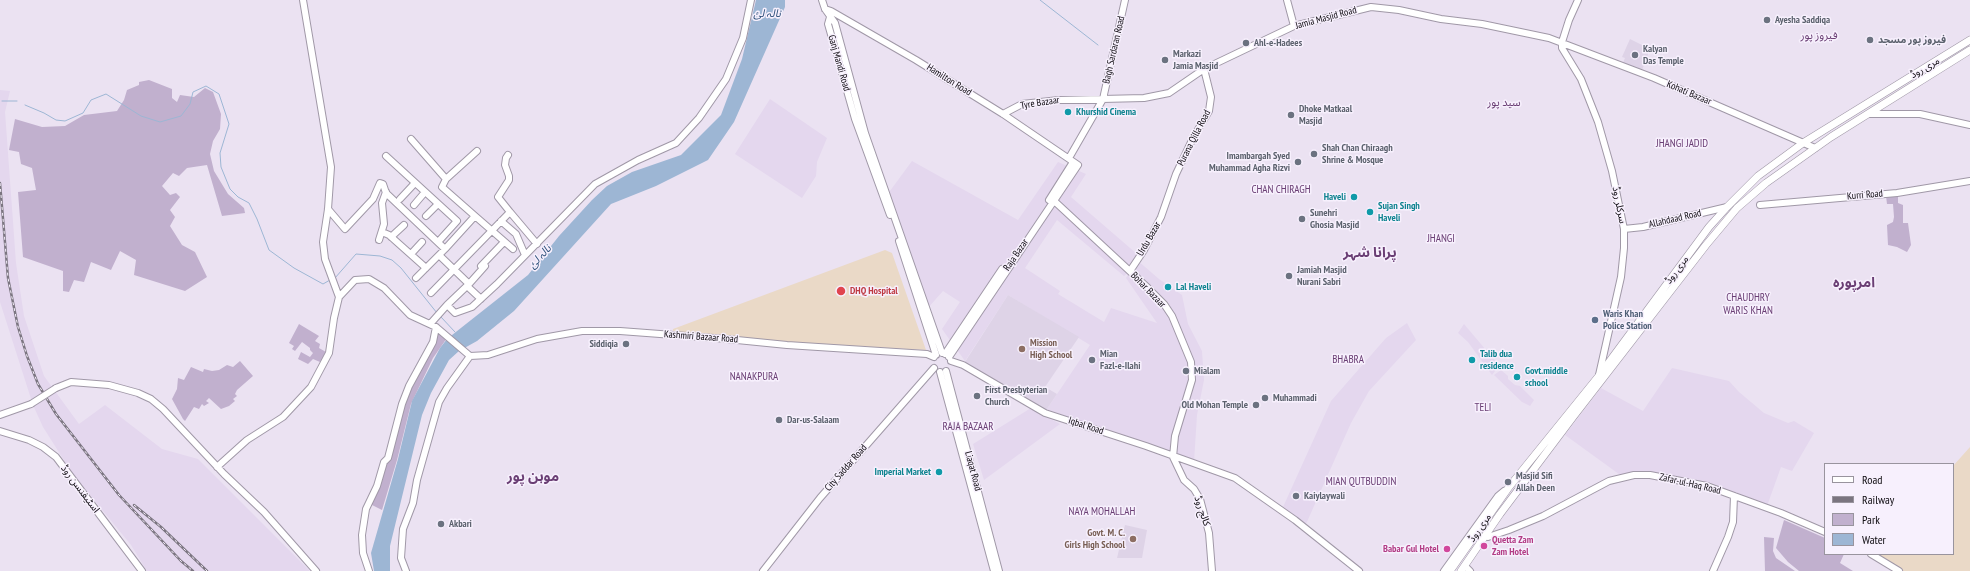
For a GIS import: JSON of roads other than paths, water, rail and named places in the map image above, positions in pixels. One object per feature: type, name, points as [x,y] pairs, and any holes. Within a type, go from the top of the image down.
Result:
[{"type":"main road","name":"مری روڈ","points":[[1450,571],[1509,487],[1598,377],[1709,227],[1727,207],[1758,176],[1803,143],[1970,40]]},
{"type":"main road","name":"مری روڈ","points":[[1466,570],[1500,514],[1685,272],[1731,215],[1766,183],[1815,148],[1970,50]]},
{"type":"street","points":[[304,0],[331,167],[328,209],[323,242],[325,259],[339,297]]},
{"type":"street","points":[[446,307],[455,313],[472,306],[537,244],[595,184],[638,160],[676,143],[699,118],[726,79],[743,38],[751,0]]},
{"type":"street","points":[[822,0],[825,10]]},
{"type":"street","name":"Bagh Sardaran Road","points":[[1073,162],[1103,100],[1125,0]]},
{"type":"street","points":[[1287,0],[1294,26]]},
{"type":"street","points":[[1562,42],[1578,0]]},
{"type":"street","name":"Jamia Masjid Road","points":[[1103,100],[1144,98],[1169,93],[1204,69],[1294,26],[1370,3],[1441,19],[1482,24],[1562,42]]},
{"type":"street","name":"Ganj Mandi Road","points":[[825,10],[835,23],[863,134],[943,356]]},
{"type":"street","name":"Hamilton Road","points":[[825,10],[831,11],[910,56],[1003,114],[1073,162]]},
{"type":"street","name":"Kohati Bazaar","points":[[1562,42],[1654,78],[1815,148]]},
{"type":"street","name":"سرکلر روڈ","points":[[1562,42],[1562,48],[1581,79],[1598,122],[1612,171],[1624,229],[1621,277],[1598,377]]},
{"type":"street","name":"Purana Qilla Road","points":[[1164,206],[1179,166],[1193,138],[1210,111],[1211,97],[1204,69]]},
{"type":"street","name":"Tyre Bazaar","points":[[1003,114],[1022,104],[1060,100],[1103,100]]},
{"type":"street","points":[[1869,114],[1920,114],[1970,125]]},
{"type":"street","points":[[411,139],[446,179]]},
{"type":"street","points":[[477,151],[446,179],[442,186],[513,249]]},
{"type":"street","points":[[508,155],[505,165],[509,176],[498,197],[537,244]]},
{"type":"street","points":[[386,156],[457,221],[438,242]]},
{"type":"street","name":"Raja Bazar","points":[[943,371],[949,368],[943,356],[1052,199],[1073,162]]},
{"type":"street","name":"Kurri Road","points":[[1760,204],[1897,193],[1970,180]]},
{"type":"street","points":[[328,209],[345,228],[373,199],[380,183],[384,186],[386,192],[445,249]]},
{"type":"street","points":[[400,199],[415,183]]},
{"type":"street","points":[[379,240],[384,224],[382,202],[386,192]]},
{"type":"street","points":[[414,205],[425,192]]},
{"type":"street","name":"Bohar Bazaar","points":[[1052,199],[1130,271],[1164,304],[1169,311],[1191,362],[1192,380],[1175,436],[1173,457]]},
{"type":"street","points":[[426,216],[438,204]]},
{"type":"street","name":"Urdu Bazar","points":[[1130,271],[1159,221],[1164,206]]},
{"type":"street","name":"Allahdaad Road","points":[[1624,229],[1670,221],[1727,207]]},
{"type":"street","points":[[431,293],[510,212]]},
{"type":"street","points":[[416,278],[475,216]]},
{"type":"street","points":[[501,221],[516,234],[525,255]]},
{"type":"street","points":[[391,237],[404,225]]},
{"type":"street","points":[[382,232],[391,237],[426,268]]},
{"type":"street","points":[[410,254],[422,242]]},
{"type":"street","points":[[369,571],[363,553],[362,535],[366,509],[376,488],[384,462],[388,458],[402,404],[409,386],[433,342],[433,325],[437,316],[468,285],[504,242]]},
{"type":"street","points":[[439,255],[481,299]]},
{"type":"street","points":[[217,466],[247,440],[283,417],[311,387],[329,353],[334,318],[339,297],[355,280],[369,279],[384,288],[410,315],[433,325],[444,332],[470,356],[439,402],[417,480],[412,504],[403,529],[401,558],[406,571]]},
{"type":"street","points":[[403,318],[410,315]]},
{"type":"street","name":"Kashmiri Bazaar Road","points":[[470,356],[488,355],[537,339],[582,331],[620,331],[943,356]]},
{"type":"street","points":[[943,356],[932,362],[934,368],[943,371]]},
{"type":"street","name":"Iqbal Road","points":[[943,356],[963,365],[1044,412],[1235,478],[1295,520],[1359,571]]},
{"type":"street","name":"City Saddar Road","points":[[763,571],[820,498],[934,368]]},
{"type":"street","name":"Liaqat Road","points":[[943,371],[994,571]]},
{"type":"street","name":"Liaqat Road","points":[[943,371],[999,571]]},
{"type":"street","points":[[0,415],[31,404],[56,388],[72,382],[109,385],[138,393],[163,409],[217,466],[264,512],[316,571]]},
{"type":"street","name":"اسٹیفنسن روڈ","points":[[0,431],[30,440],[43,447],[56,457],[142,571]]},
{"type":"street","name":"کالج روڈ","points":[[1173,457],[1184,480],[1194,489],[1200,499],[1209,533],[1212,571]]},
{"type":"street","name":"Zafar-ul-Haq Road","points":[[1488,537],[1543,516],[1610,481],[1623,477],[1650,475],[1707,486],[1824,532]]},
{"type":"street","name":"Iqbal Road","points":[[1228,476],[1353,571]]},
{"type":"street","points":[[1444,571],[1498,496],[1509,487]]},
{"type":"street","points":[[1466,570],[1515,495]]},
{"type":"street","points":[[1713,571],[1733,522],[1734,496]]},
{"type":"street","points":[[1873,555],[1899,571]]},
{"type":"water","name":"نالہ لئ","points":[[756,0],[785,0],[785,7],[734,122],[708,160],[656,186],[611,204],[514,311],[477,341],[459,351],[449,360],[431,393],[422,415],[390,546],[390,571],[374,571],[371,553],[398,459],[412,401],[440,348],[447,339],[528,275],[559,236],[607,186],[632,172],[681,155],[721,115],[742,59]]},
{"type":"waterway","points":[[1040,0],[1098,45]]},
{"type":"waterway","points":[[25,105],[56,120],[65,121],[83,113],[91,100],[106,94],[141,116],[160,122],[181,116],[190,104],[193,92],[206,86],[219,94],[229,124],[220,153],[221,167],[230,189],[238,197],[249,203],[269,250],[294,268],[323,284],[330,280]]},
{"type":"waterway","points":[[2,101],[17,101]]},
{"type":"waterway","points":[[335,278],[356,254],[380,256],[392,260],[401,268],[437,313]]},
{"type":"waterway","points":[[441,317],[455,332]]},
{"type":"railway","points":[[0,183],[8,278],[18,327],[38,384],[56,414],[119,495],[181,561],[193,571]]},
{"type":"railway","points":[[134,505],[161,527],[207,571]]},
{"type":"place","name":"Ayesha Saddiqa","points":[[1767,20]]},
{"type":"place","name":"فیروز پور مسجد","points":[[1870,40]]},
{"type":"place","name":"Ahl-e-Hadees","points":[[1246,43]]},
{"type":"place","name":"Kalyan Das Temple","points":[[1635,55]]},
{"type":"place","name":"Markazi Jamia Masjid","points":[[1165,60]]},
{"type":"place","name":"Khurshid Cinema","points":[[1068,112]]},
{"type":"place","name":"Dhoke Matkaal Masjid","points":[[1291,115]]},
{"type":"place","name":"Shah Chan Chiraagh Shrine & Mosque","points":[[1314,154]]},
{"type":"place","name":"Imambargah Syed Muhammad Agha Rizvi","points":[[1298,162]]},
{"type":"place","name":"Haveli","points":[[1354,197]]},
{"type":"place","name":"Sujan Singh Haveli","points":[[1370,212]]},
{"type":"place","name":"Sunehri Ghosia Masjid","points":[[1302,219]]},
{"type":"place","name":"Jamiah Masjid Nurani Sabri","points":[[1289,276]]},
{"type":"place","name":"Lal Haveli","points":[[1168,287]]},
{"type":"place","name":"DHQ Hospital","points":[[841,291]]},
{"type":"place","name":"Waris Khan Police Station","points":[[1595,320]]},
{"type":"place","name":"Siddiqia","points":[[626,344]]},
{"type":"place","name":"Mission High School","points":[[1022,349]]},
{"type":"place","name":"Mian Fazl-e-Ilahi","points":[[1092,360]]},
{"type":"place","name":"Talib dua residence","points":[[1472,360]]},
{"type":"place","name":"Mialam","points":[[1186,371]]},
{"type":"place","name":"Govt.middle school","points":[[1517,377]]},
{"type":"place","name":"First Presbyterian Church","points":[[977,396]]},
{"type":"place","name":"Muhammadi","points":[[1265,398]]},
{"type":"place","name":"Old Mohan Temple","points":[[1256,405]]},
{"type":"place","name":"Dar-us-Salaam","points":[[779,420]]},
{"type":"place","name":"Imperial Market","points":[[939,472]]},
{"type":"place","name":"Masjid Sifi Allah Deen","points":[[1508,482]]},
{"type":"place","name":"Kaiylaywali","points":[[1296,496]]},
{"type":"place","name":"Akbari","points":[[441,524]]},
{"type":"place","name":"Govt. M. C. Girls High School","points":[[1133,539]]},
{"type":"place","name":"Quetta Zam Zam Hotel","points":[[1484,546]]},
{"type":"place","name":"Babar Gul Hotel","points":[[1447,549]]},
{"type":"district","name":"فیروز پور","points":[[1819,36]]},
{"type":"district","name":"سید پور","points":[[1504,103]]},
{"type":"district","name":"JHANGI JADID","points":[[1682,144]]},
{"type":"district","name":"CHAN CHIRAGH","points":[[1281,190]]},
{"type":"district","name":"JHANGI","points":[[1441,239]]},
{"type":"district","name":"پرانا شہر","points":[[1370,253]]},
{"type":"district","name":"امرپورہ","points":[[1854,283]]},
{"type":"district","name":"CHAUDHRY WARIS KHAN","points":[[1748,304]]},
{"type":"district","name":"BHABRA","points":[[1348,360]]},
{"type":"district","name":"NANAKPURA","points":[[754,377]]},
{"type":"district","name":"TELI","points":[[1483,408]]},
{"type":"district","name":"RAJA BAZAAR","points":[[968,427]]},
{"type":"district","name":"موہن پور","points":[[533,477]]},
{"type":"district","name":"MIAN QUTBUDDIN","points":[[1361,482]]},
{"type":"district","name":"NAYA MOHALLAH","points":[[1102,512]]}]
